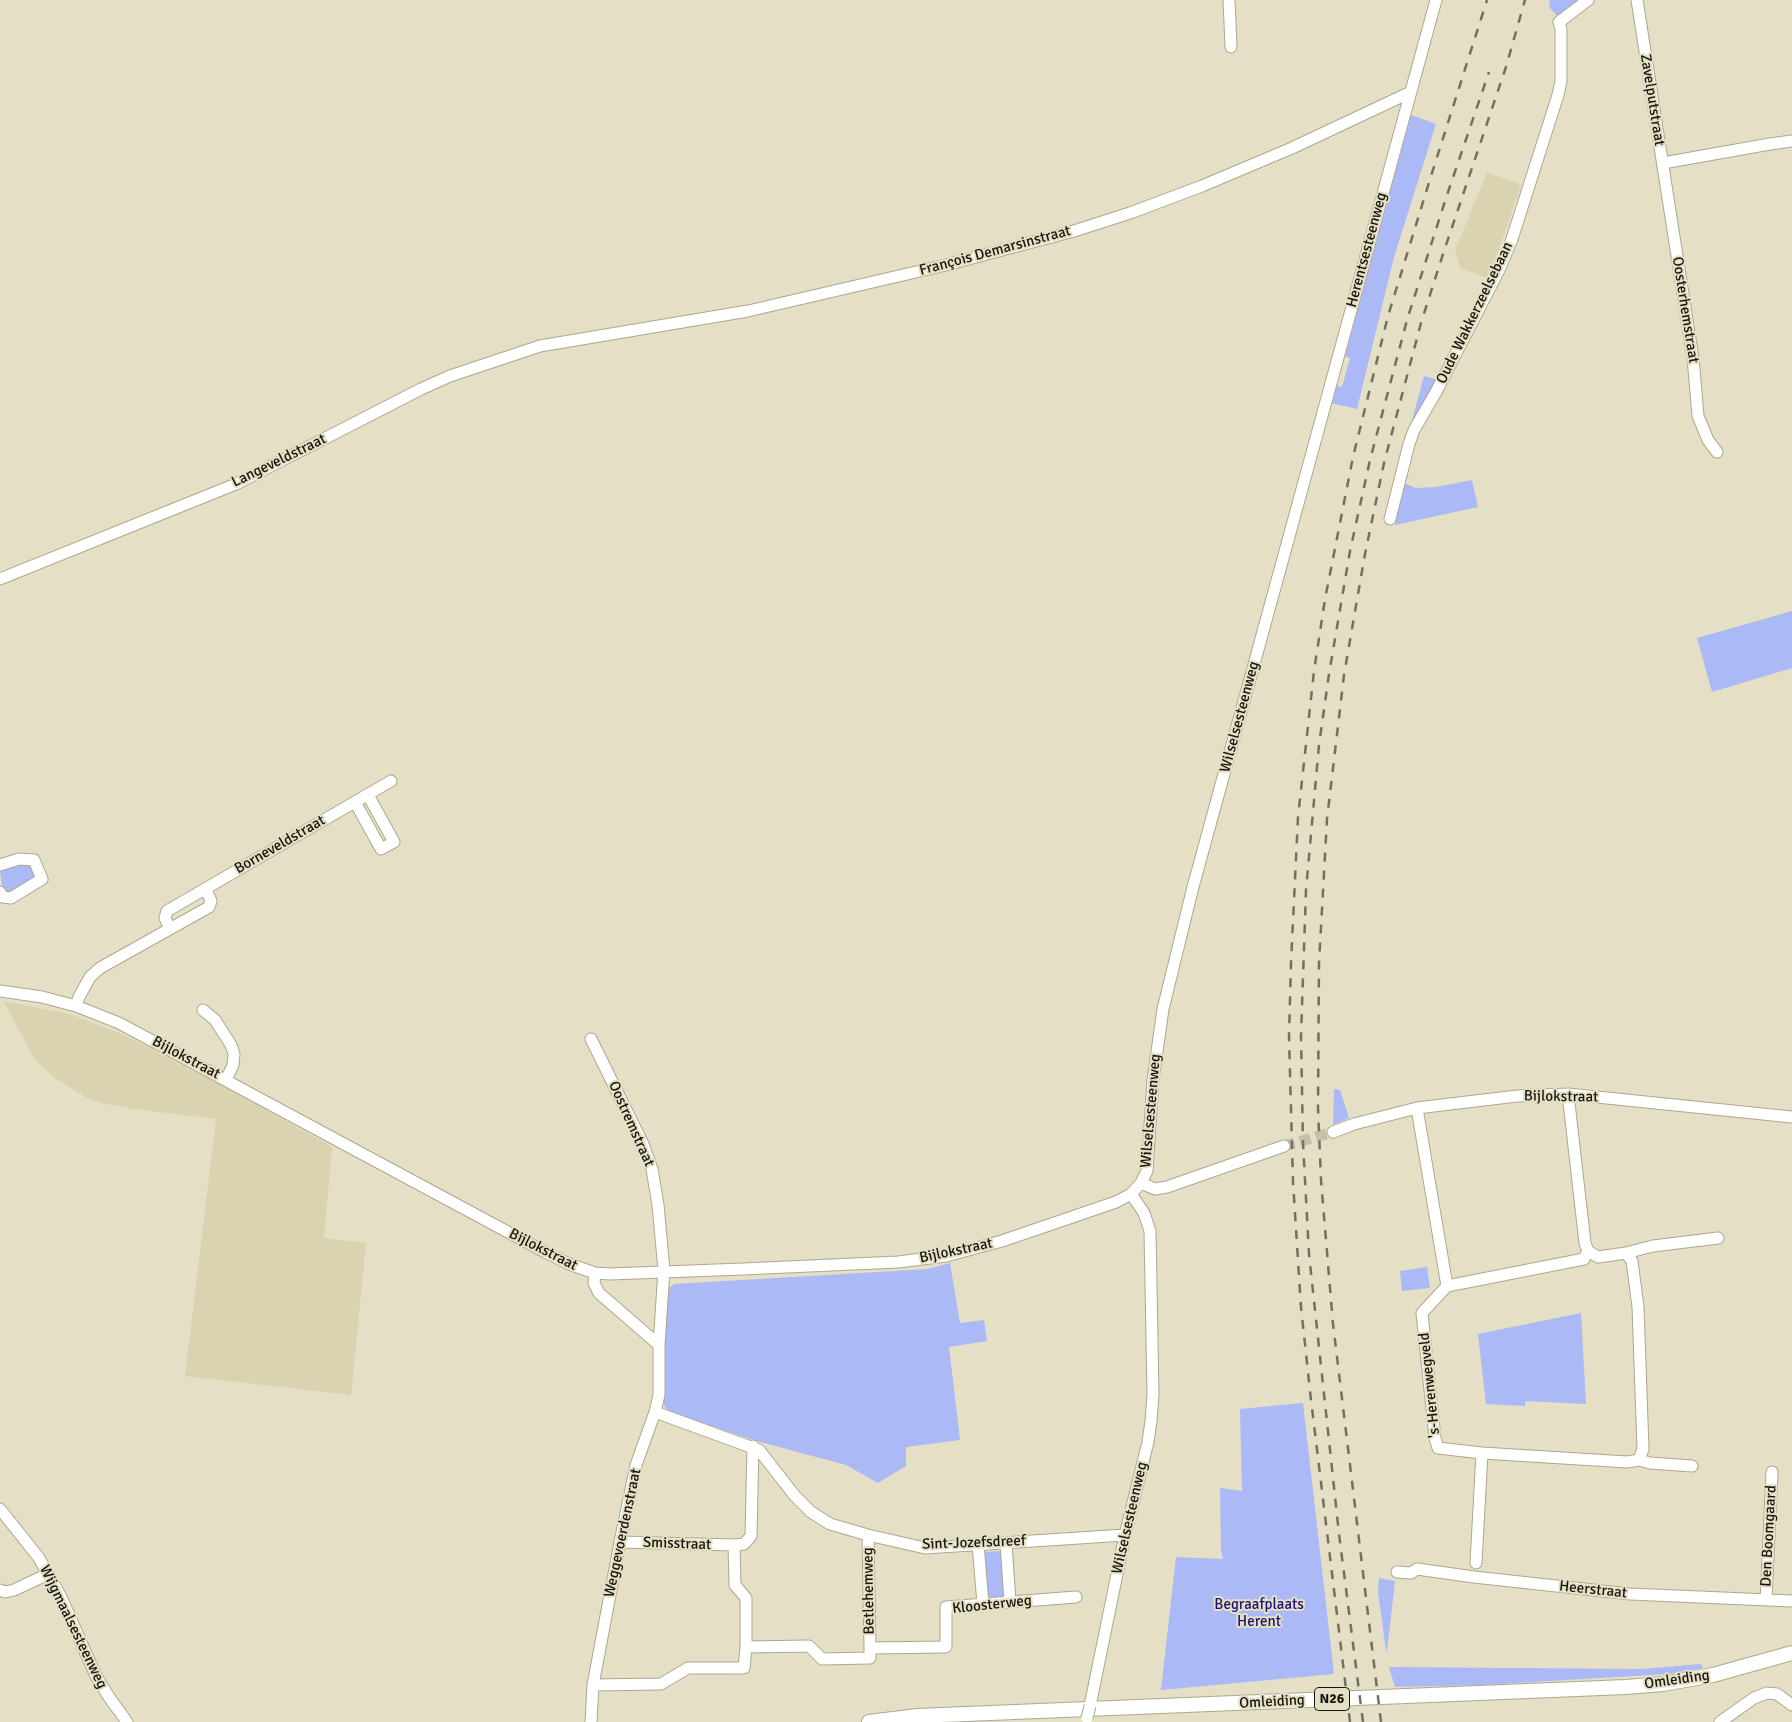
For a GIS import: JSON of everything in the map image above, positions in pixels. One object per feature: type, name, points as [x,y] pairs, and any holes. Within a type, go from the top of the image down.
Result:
[{"type":"main road","name":"Omleiding","points":[[869,1722],[917,1716],[1626,1687],[1663,1684],[1713,1675],[1792,1653]]},
{"type":"main road","name":"Omleiding","points":[[920,1722],[1643,1692],[1715,1682],[1792,1662]]},
{"type":"street","points":[[1229,0],[1231,47]]},
{"type":"street","name":"Herentsesteenweg","points":[[1298,501],[1436,0]]},
{"type":"street","name":"Oude Wakkerzeelsebaan","points":[[1390,519],[1414,430],[1436,392],[1490,287],[1512,239],[1558,95],[1561,73],[1561,29],[1559,22],[1588,0]]},
{"type":"street","name":"Zavelputstraat","points":[[1637,0],[1662,163],[1789,142]]},
{"type":"street","name":"François Demarsinstraat","points":[[558,343],[748,311],[946,265],[1074,231],[1130,213],[1202,186],[1292,148],[1411,92]]},
{"type":"street","name":"Oosterhemstraat","points":[[1662,163],[1693,358],[1698,416],[1708,440],[1717,452]]},
{"type":"street","name":"Langeveldstraat","points":[[0,579],[236,484],[450,376],[518,353],[558,343]]},
{"type":"street","name":"Wilselsesteenweg","points":[[1088,1715],[1125,1535],[1148,1442],[1151,1421],[1150,1231],[1144,1213],[1131,1194],[1141,1183],[1147,1171],[1153,1080],[1163,1009],[1196,878],[1298,501]]},
{"type":"street","name":"Borneveldstraat","points":[[170,929],[165,918],[167,912],[391,781]]},
{"type":"street","points":[[355,802],[381,849],[394,842],[368,795]]},
{"type":"street","points":[[0,865],[19,859],[34,860],[42,880],[11,898],[3,897],[0,892]]},
{"type":"street","points":[[76,1006],[90,977],[100,968],[209,907],[212,901],[206,890]]},
{"type":"street","name":"Bijlokstraat","points":[[0,991],[42,997],[76,1006],[137,1031],[545,1252],[569,1264],[595,1273],[610,1274],[898,1262],[946,1256],[970,1251],[1028,1232],[1116,1202],[1131,1194]]},
{"type":"street","points":[[203,1010],[216,1020],[231,1045],[234,1059],[226,1080]]},
{"type":"street","name":"Oostremstraat","points":[[591,1039],[643,1144],[652,1169],[658,1205],[664,1272]]},
{"type":"street","points":[[1568,1094],[1585,1243],[1588,1251],[1598,1257],[1626,1253],[1653,1246],[1718,1238]]},
{"type":"street","name":"Bijlokstraat","points":[[1333,1132],[1354,1124],[1417,1108],[1517,1096],[1568,1094],[1792,1117]]},
{"type":"street","points":[[1417,1108],[1447,1286],[1584,1259],[1588,1251]]},
{"type":"street","points":[[1141,1183],[1155,1189],[1167,1188],[1284,1146]]},
{"type":"street","points":[[1626,1253],[1632,1262],[1638,1307],[1643,1449],[1639,1460]]},
{"type":"street","name":"Weggevoerdenstraat","points":[[592,1722],[593,1684],[620,1542],[636,1465],[655,1412],[659,1395],[659,1345],[664,1272]]},
{"type":"street","points":[[595,1273],[594,1283],[599,1293],[659,1345]]},
{"type":"street","name":"'s-Herenwegveld","points":[[1447,1286],[1422,1313],[1435,1438],[1438,1448],[1482,1453],[1627,1462],[1639,1460],[1650,1463],[1692,1466]]},
{"type":"street","name":"Sint-Jozefsdreef","points":[[655,1412],[753,1446],[759,1450],[795,1496],[811,1512],[830,1524],[868,1535],[925,1548],[1125,1535]]},
{"type":"street","points":[[593,1684],[661,1684],[688,1668],[744,1668],[746,1598],[735,1585],[734,1545],[744,1544],[750,1536],[753,1446]]},
{"type":"street","points":[[1476,1563],[1482,1453]]},
{"type":"street","name":"Den Boomgaard","points":[[1766,1600],[1772,1472]]},
{"type":"street","name":"Wijgmaalsesteenweg","points":[[0,1509],[39,1558],[61,1596],[96,1676],[108,1697],[127,1722]]},
{"type":"street","name":"Betlehemweg","points":[[868,1535],[870,1648]]},
{"type":"street","name":"Smisstraat","points":[[620,1542],[734,1545]]},
{"type":"street","points":[[1006,1543],[1010,1602]]},
{"type":"street","points":[[978,1544],[983,1604]]},
{"type":"street","name":"Heerstraat","points":[[1397,1572],[1411,1574],[1418,1569],[1630,1594],[1792,1601]]},
{"type":"street","points":[[0,1590],[5,1592],[14,1590],[48,1574]]},
{"type":"street","name":"Kloosterweg","points":[[870,1648],[946,1647],[946,1607],[1076,1597]]},
{"type":"street","points":[[746,1647],[809,1646],[822,1659],[870,1658],[870,1648]]},
{"type":"street","points":[[1720,1722],[1754,1698],[1767,1693],[1777,1694],[1792,1705]]},
{"type":"shaded area","points":[[1487,173],[1521,184],[1487,278],[1460,268],[1455,250]]},
{"type":"shaded area","points":[[3,1001],[70,1014],[122,1034],[230,1090],[332,1147],[324,1238],[366,1243],[351,1395],[185,1376],[216,1119],[134,1109],[106,1104],[87,1098],[55,1078],[36,1061]]},
{"type":"green space","points":[[1550,0],[1579,0],[1558,17],[1549,7]]},
{"type":"green space","points":[[1411,115],[1436,124],[1394,257],[1357,409],[1331,403],[1337,386],[1342,387],[1350,358],[1345,356]]},
{"type":"green space","points":[[1424,376],[1438,380],[1408,435]]},
{"type":"green space","points":[[1472,480],[1478,507],[1395,525],[1404,483],[1416,488],[1436,487]]},
{"type":"green space","points":[[1792,611],[1792,668],[1712,692],[1697,638]]},
{"type":"green space","points":[[25,864],[32,867],[36,874],[34,878],[9,893],[3,891],[0,872]]},
{"type":"green space","points":[[1334,1089],[1340,1090],[1349,1118],[1333,1125]]},
{"type":"green space","points":[[950,1263],[960,1323],[984,1320],[987,1341],[949,1347],[960,1440],[906,1447],[906,1466],[878,1483],[846,1465],[753,1440],[668,1411],[664,1405],[665,1290],[675,1284],[928,1269]]},
{"type":"green space","points":[[1427,1267],[1430,1288],[1402,1291],[1400,1271]]},
{"type":"green space","points":[[1581,1313],[1586,1404],[1525,1401],[1525,1406],[1486,1404],[1478,1334]]},
{"type":"green space","name":"Begraafplaats Herent","points":[[1303,1403],[1334,1674],[1161,1690],[1176,1557],[1223,1559],[1221,1551],[1220,1488],[1242,1491],[1240,1409]]},
{"type":"green space","points":[[1003,1551],[1006,1600],[986,1601],[982,1552]]},
{"type":"green space","points":[[1379,1578],[1395,1581],[1387,1651],[1378,1592]]},
{"type":"green space","points":[[1701,1664],[1703,1668],[1668,1674],[1481,1685],[1395,1687],[1389,1667],[1643,1669]]},
{"type":"tunnel","points":[[1284,1146],[1333,1132]]},
{"type":"railway","points":[[1350,1722],[1301,1307],[1293,1182],[1289,1036],[1298,817],[1314,671],[1325,599],[1353,457],[1388,316],[1487,0]]},
{"type":"railway","points":[[1381,1722],[1333,1324],[1321,1180],[1318,1108],[1319,963],[1327,819],[1344,675],[1365,554],[1384,463],[1421,323],[1506,67],[1525,0]]},
{"type":"railway","points":[[1363,1722],[1339,1534],[1309,1254],[1303,1143],[1301,1036],[1306,890],[1319,745],[1329,674],[1350,551],[1370,460],[1407,320],[1489,72]]}]
